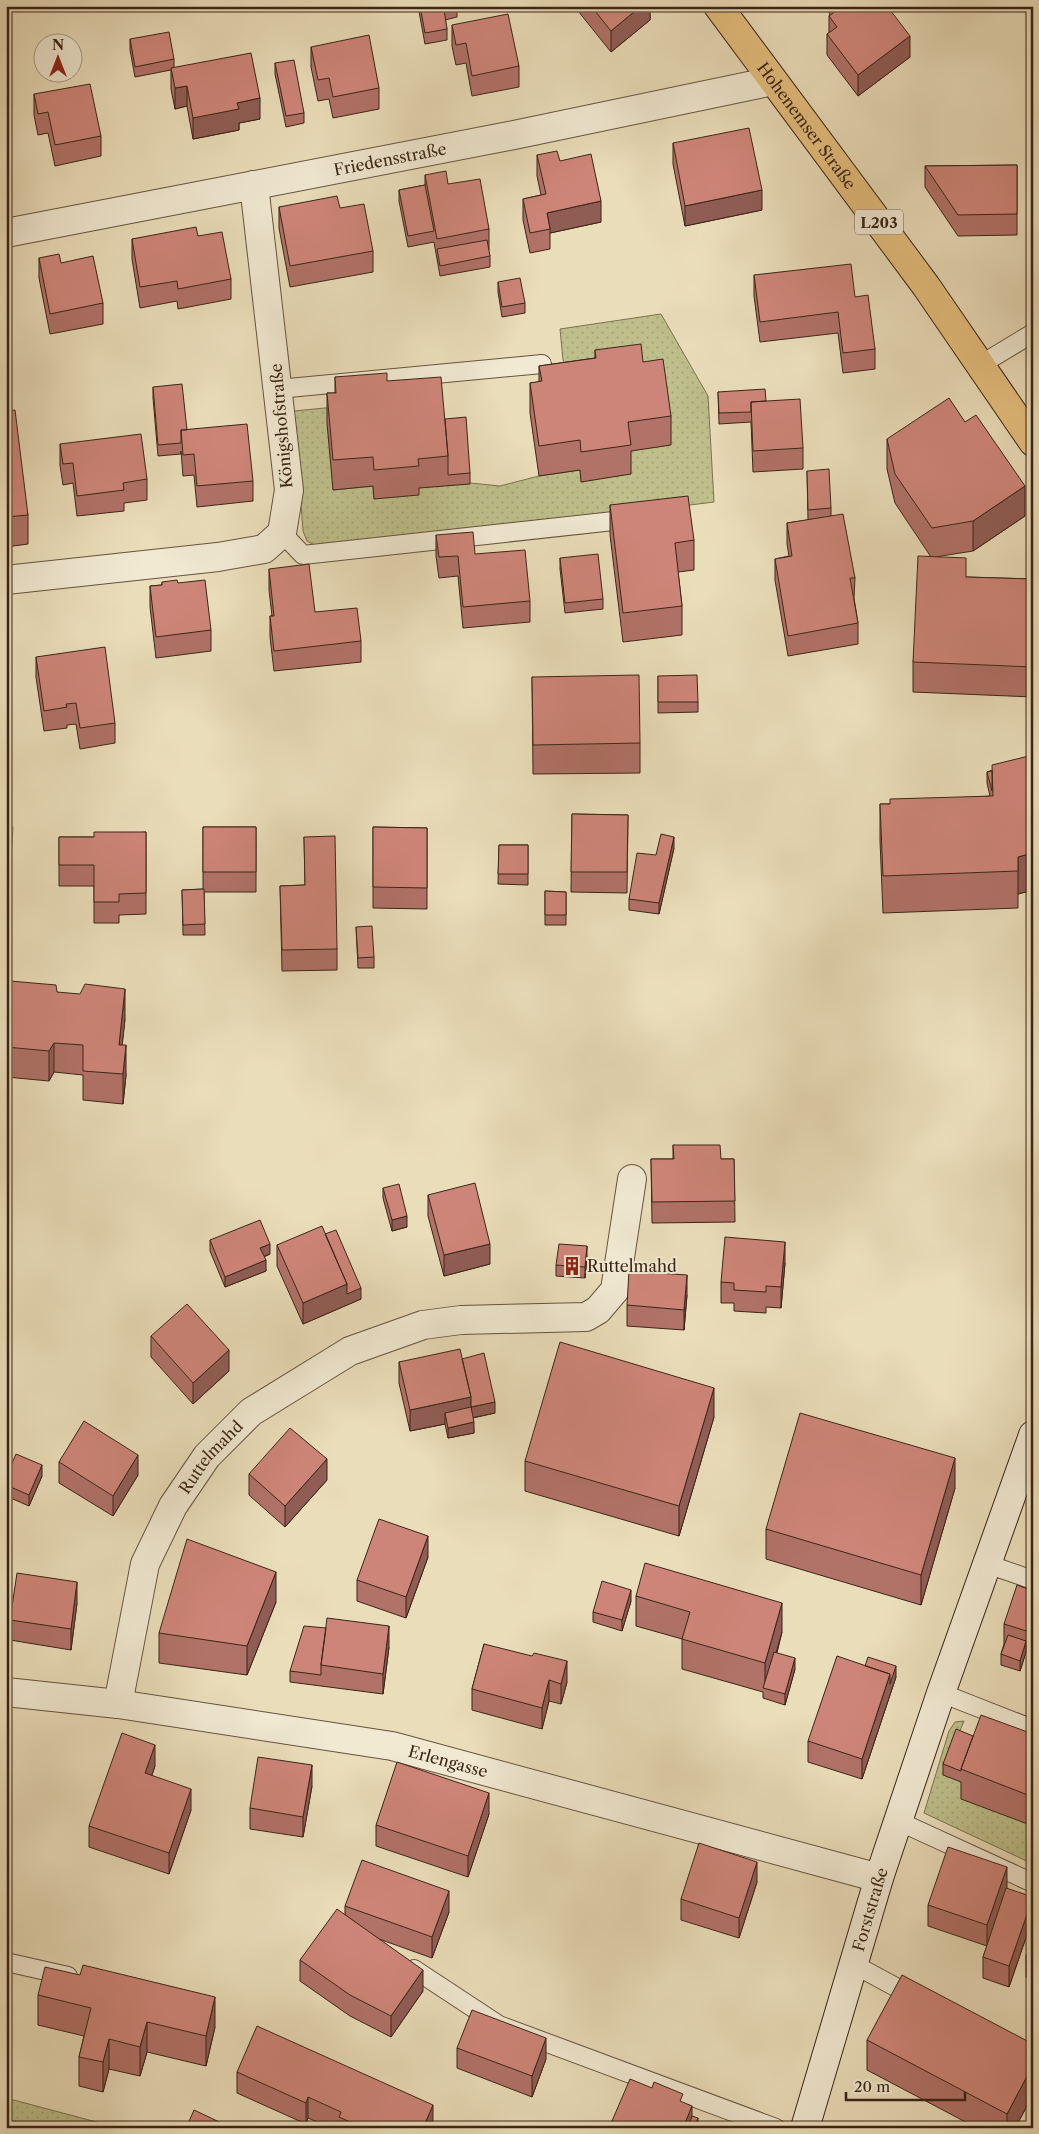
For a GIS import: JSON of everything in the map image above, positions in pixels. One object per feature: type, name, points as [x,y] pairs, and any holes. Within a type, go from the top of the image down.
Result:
[{"type":"main road","name":"Hohenemser Straße","points":[[718,6],[926,286],[1033,442]]},
{"type":"street","name":"Friedensstraße","points":[[6,233],[648,108],[774,80]]},
{"type":"street","name":"Königshofstraße","points":[[254,185],[289,490],[282,533]]},
{"type":"street","points":[[6,580],[218,557],[264,549],[282,533]]},
{"type":"street","name":"Ruttelmahd","points":[[118,1704],[145,1564],[173,1506],[207,1456],[251,1412],[350,1351],[423,1325],[462,1320],[586,1317],[598,1310],[615,1290],[632,1179]]},
{"type":"street","name":"Forststraße","points":[[805,2128],[879,1878],[941,1693],[1033,1436]]},
{"type":"street","name":"Erlengasse","points":[[6,1692],[118,1704],[392,1746],[879,1878]]},
{"type":"lane","points":[[980,366],[1033,333]]},
{"type":"lane","points":[[278,389],[542,364]]},
{"type":"lane","points":[[282,533],[302,555],[647,518]]},
{"type":"lane","points":[[988,1564],[1033,1580]]},
{"type":"lane","points":[[941,1693],[1033,1729]]},
{"type":"lane","points":[[898,1821],[1033,1883]]},
{"type":"lane","points":[[6,1962],[81,1979]]},
{"type":"lane","points":[[853,1964],[930,2006]]},
{"type":"lane","points":[[414,1969],[499,2025],[776,2128]]},
{"type":"green space","points":[[661,314],[708,396],[714,502],[506,528],[316,546],[307,541],[303,531],[294,411],[335,407],[333,490],[373,486],[374,499],[418,488],[470,483],[500,486],[539,476],[580,470],[582,481],[568,369],[563,360],[560,329]]},
{"type":"green space","points":[[6,827],[13,827],[6,930]]},
{"type":"green space","points":[[964,1721],[956,1740],[966,1784],[1033,1826],[1033,1864],[924,1813],[949,1731],[955,1722]]},
{"type":"green space","points":[[6,2098],[119,2128],[6,2128]]},
{"type":"building","points":[[420,6],[457,6],[444,9],[447,29],[425,33]]},
{"type":"building","points":[[591,6],[641,6],[611,31]]},
{"type":"building","points":[[840,6],[887,6],[910,36],[858,75],[827,34],[837,27],[829,16]]},
{"type":"building","points":[[508,14],[519,66],[472,76],[466,43],[456,45],[452,25]]},
{"type":"building","points":[[169,32],[174,59],[135,67],[130,39]]},
{"type":"building","points":[[369,35],[379,88],[333,97],[329,78],[318,80],[311,47]]},
{"type":"building","points":[[251,53],[260,98],[237,103],[239,109],[193,118],[187,86],[175,88],[171,68]]},
{"type":"building","points":[[294,60],[304,113],[286,116],[275,63]]},
{"type":"building","points":[[90,84],[101,136],[55,145],[48,112],[38,114],[34,94]]},
{"type":"building","points":[[749,128],[762,190],[685,206],[673,143]]},
{"type":"building","points":[[557,151],[560,161],[591,154],[601,201],[547,213],[550,229],[530,233],[523,199],[546,194],[537,155]]},
{"type":"building","points":[[1017,165],[1017,214],[958,215],[925,166]]},
{"type":"building","points":[[446,171],[448,184],[480,179],[489,229],[437,239],[425,175]]},
{"type":"building","points":[[425,185],[434,231],[408,236],[399,190]]},
{"type":"building","points":[[337,196],[340,208],[364,204],[373,251],[290,266],[279,207]]},
{"type":"building","points":[[196,227],[198,236],[222,232],[231,279],[178,289],[177,281],[140,287],[132,239]]},
{"type":"building","points":[[487,240],[490,256],[440,266],[437,249]]},
{"type":"building","points":[[59,254],[61,263],[93,256],[103,303],[50,314],[39,258]]},
{"type":"building","points":[[851,264],[855,297],[868,295],[875,349],[843,353],[838,312],[760,322],[754,275]]},
{"type":"building","points":[[520,278],[525,303],[502,307],[498,282]]},
{"type":"building","points":[[641,344],[643,362],[663,359],[671,416],[628,422],[631,445],[581,452],[580,440],[539,446],[530,383],[542,381],[539,366],[596,358],[595,350]]},
{"type":"building","points":[[387,373],[387,381],[441,377],[448,456],[418,459],[419,466],[374,470],[373,457],[333,460],[327,393],[336,393],[335,377]]},
{"type":"building","points":[[182,384],[187,430],[181,430],[181,443],[158,445],[153,387]]},
{"type":"building","points":[[765,389],[766,401],[751,402],[751,412],[719,413],[718,392]]},
{"type":"building","points":[[949,398],[965,422],[976,415],[1025,486],[973,521],[932,528],[895,474],[887,439]]},
{"type":"building","points":[[800,399],[803,448],[753,451],[751,402]]},
{"type":"building","points":[[15,410],[28,515],[6,517],[6,411]]},
{"type":"building","points":[[466,417],[470,473],[448,475],[445,419]]},
{"type":"building","points":[[247,424],[253,481],[197,486],[194,454],[183,455],[181,430]]},
{"type":"building","points":[[141,434],[147,479],[123,483],[124,490],[77,496],[73,463],[63,464],[60,444]]},
{"type":"building","points":[[829,469],[831,508],[808,510],[807,471]]},
{"type":"building","points":[[688,496],[694,540],[675,543],[682,606],[623,613],[610,505]]},
{"type":"building","points":[[843,514],[855,578],[850,578],[858,623],[788,636],[775,559],[792,556],[787,523]]},
{"type":"building","points":[[473,532],[475,554],[525,550],[530,601],[463,607],[458,556],[439,557],[436,535]]},
{"type":"building","points":[[598,554],[603,599],[565,603],[560,558]]},
{"type":"building","points":[[918,556],[966,558],[966,577],[1033,579],[1033,667],[913,662]]},
{"type":"building","points":[[309,564],[315,612],[357,608],[361,641],[274,651],[270,616],[274,616],[269,569]]},
{"type":"building","points":[[177,580],[178,583],[205,580],[211,630],[156,637],[150,586],[162,585],[162,582]]},
{"type":"building","points":[[105,647],[115,723],[80,728],[76,703],[66,704],[67,707],[44,711],[36,657]]},
{"type":"building","points":[[639,675],[640,743],[533,745],[532,677]]},
{"type":"building","points":[[697,675],[698,702],[658,702],[658,676]]},
{"type":"building","points":[[1033,755],[1033,853],[1018,857],[1018,871],[883,876],[880,804],[890,804],[890,799],[993,796],[992,765]]},
{"type":"building","points":[[992,771],[992,791],[987,772]]},
{"type":"building","points":[[572,814],[628,815],[627,872],[571,872]]},
{"type":"building","points":[[203,827],[256,827],[256,872],[203,872]]},
{"type":"building","points":[[373,827],[427,828],[427,888],[373,887]]},
{"type":"building","points":[[94,832],[146,832],[146,893],[119,894],[119,902],[94,902],[94,865],[59,865],[59,837],[94,837]]},
{"type":"building","points":[[661,834],[674,837],[659,903],[629,899],[637,853],[656,855]]},
{"type":"building","points":[[335,836],[337,949],[282,950],[280,886],[305,885],[304,837]]},
{"type":"building","points":[[499,845],[528,845],[528,874],[498,874]]},
{"type":"building","points":[[204,889],[205,924],[183,925],[182,890]]},
{"type":"building","points":[[545,891],[566,892],[566,915],[545,915]]},
{"type":"building","points":[[372,926],[374,957],[358,958],[356,927]]},
{"type":"building","points":[[10,981],[56,985],[57,992],[80,994],[85,984],[125,989],[119,1045],[126,1045],[123,1074],[83,1071],[83,1045],[54,1043],[49,1051],[6,1047],[6,1021]]},
{"type":"building","points":[[6,996],[8,996],[6,1021]]},
{"type":"building","points":[[673,1145],[720,1145],[721,1159],[734,1159],[735,1201],[652,1202],[651,1159],[674,1159]]},
{"type":"building","points":[[475,1183],[490,1244],[444,1255],[428,1195]]},
{"type":"building","points":[[399,1184],[407,1216],[392,1220],[383,1188]]},
{"type":"building","points":[[260,1220],[270,1244],[260,1248],[266,1260],[225,1277],[210,1240]]},
{"type":"building","points":[[322,1226],[347,1284],[303,1303],[277,1245]]},
{"type":"building","points":[[336,1230],[361,1288],[347,1294],[347,1284],[325,1234]]},
{"type":"building","points":[[725,1237],[785,1242],[781,1287],[766,1286],[766,1292],[734,1290],[734,1283],[721,1282]]},
{"type":"building","points":[[559,1244],[587,1246],[585,1267],[556,1265]]},
{"type":"building","points":[[629,1271],[687,1275],[684,1310],[627,1305]]},
{"type":"building","points":[[187,1304],[229,1350],[193,1383],[151,1336]]},
{"type":"building","points":[[560,1342],[714,1388],[679,1506],[525,1461]]},
{"type":"building","points":[[460,1349],[471,1397],[410,1410],[399,1362]]},
{"type":"building","points":[[484,1353],[495,1402],[471,1407],[471,1397],[462,1359]]},
{"type":"building","points":[[471,1407],[474,1422],[448,1428],[445,1413]]},
{"type":"building","points":[[800,1413],[955,1458],[921,1575],[766,1529]]},
{"type":"building","points":[[84,1421],[138,1455],[113,1496],[59,1462]]},
{"type":"building","points":[[290,1428],[327,1459],[285,1506],[249,1474]]},
{"type":"building","points":[[16,1454],[42,1465],[29,1495],[6,1485],[6,1477]]},
{"type":"building","points":[[379,1519],[428,1536],[406,1597],[357,1580]]},
{"type":"building","points":[[187,1539],[276,1572],[247,1646],[159,1633]]},
{"type":"building","points":[[645,1563],[782,1603],[765,1663],[682,1639],[690,1612],[636,1596]]},
{"type":"building","points":[[17,1573],[77,1582],[71,1629],[10,1620]]},
{"type":"building","points":[[602,1581],[631,1590],[622,1620],[593,1612]]},
{"type":"building","points":[[1017,1585],[1033,1591],[1033,1633],[1004,1624]]},
{"type":"building","points":[[327,1618],[389,1626],[383,1674],[321,1665]]},
{"type":"building","points":[[304,1626],[326,1628],[321,1675],[290,1671]]},
{"type":"building","points":[[1008,1635],[1026,1641],[1020,1661],[1001,1654]]},
{"type":"building","points":[[484,1644],[532,1656],[534,1653],[567,1661],[561,1684],[549,1680],[542,1708],[472,1689]]},
{"type":"building","points":[[774,1652],[795,1658],[785,1694],[763,1688]]},
{"type":"building","points":[[837,1656],[890,1674],[862,1759],[808,1741]]},
{"type":"building","points":[[868,1657],[896,1666],[890,1684],[890,1674],[865,1666]]},
{"type":"building","points":[[981,1715],[1033,1734],[1033,1797],[961,1769]]},
{"type":"building","points":[[956,1729],[973,1736],[961,1771],[943,1764]]},
{"type":"building","points":[[122,1733],[155,1745],[145,1773],[191,1789],[169,1853],[89,1826]]},
{"type":"building","points":[[258,1757],[312,1765],[303,1817],[250,1808]]},
{"type":"building","points":[[397,1762],[489,1793],[468,1856],[376,1825]]},
{"type":"building","points":[[699,1843],[757,1862],[739,1918],[681,1899]]},
{"type":"building","points":[[948,1847],[1007,1867],[987,1925],[928,1905]]},
{"type":"building","points":[[362,1860],[449,1891],[432,1937],[345,1906]]},
{"type":"building","points":[[1006,1888],[1033,1897],[1009,1966],[983,1957]]},
{"type":"building","points":[[337,1909],[423,1970],[391,2016],[350,1995],[300,1960]]},
{"type":"building","points":[[1033,1943],[1033,1959],[1026,1956]]},
{"type":"building","points":[[83,1965],[215,1997],[206,2036],[147,2022],[140,2047],[109,2039],[103,2062],[79,2057],[91,2008],[38,1995],[45,1967],[80,1975]]},
{"type":"building","points":[[902,1975],[1033,2044],[1033,2065],[1007,2114],[867,2040]]},
{"type":"building","points":[[472,2010],[546,2038],[532,2076],[457,2048]]},
{"type":"building","points":[[257,2026],[433,2105],[423,2128],[364,2128],[339,2117],[341,2112],[308,2097],[306,2103],[237,2072]]},
{"type":"building","points":[[630,2079],[652,2088],[654,2082],[683,2094],[680,2101],[692,2106],[683,2128],[609,2128]]},
{"type":"building","points":[[194,2110],[232,2128],[186,2128]]},
{"type":"building","points":[[692,2116],[698,2118],[694,2128],[688,2128]]},
{"type":"building","points":[[859,2122],[869,2128],[856,2128]]},
{"type":"place","name":"Ruttelmahd","points":[[572,1266]]}]
